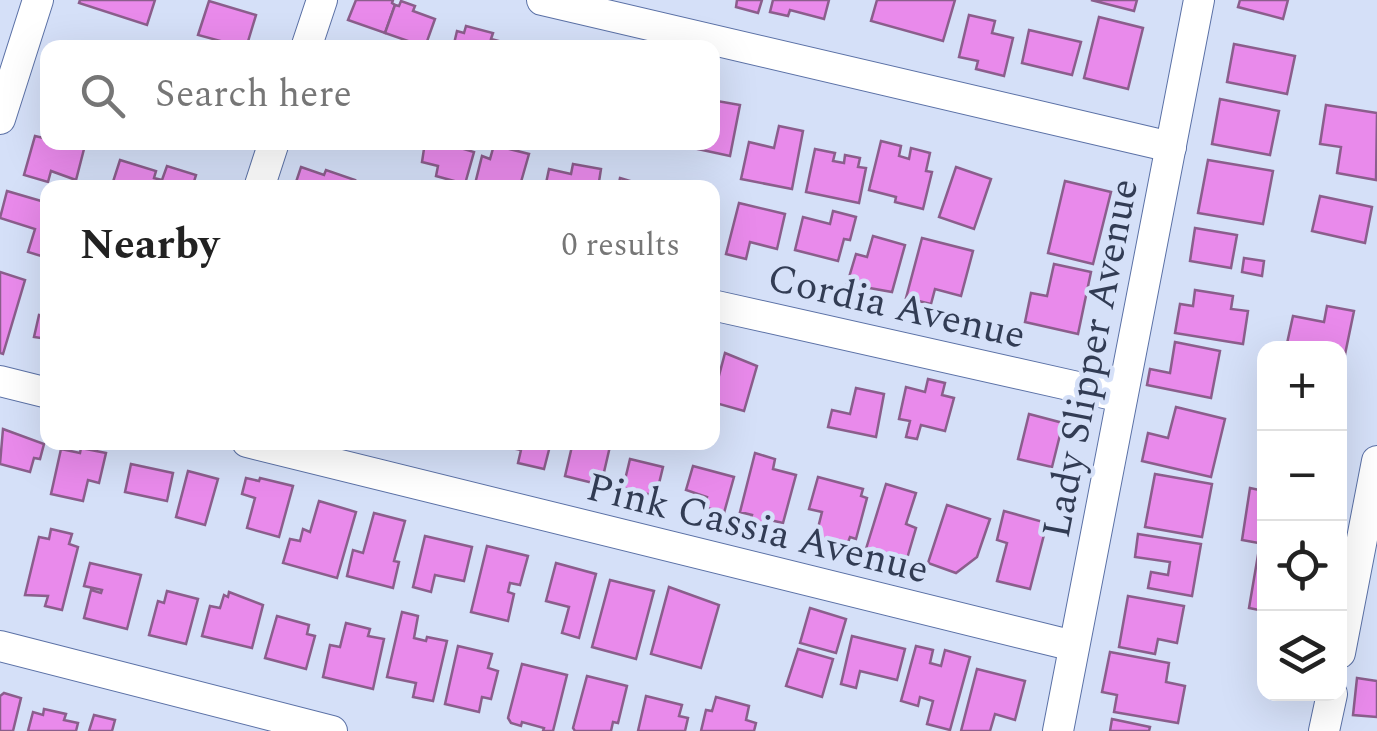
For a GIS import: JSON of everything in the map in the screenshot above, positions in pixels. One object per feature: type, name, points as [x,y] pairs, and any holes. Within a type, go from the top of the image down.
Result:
[{"type":"street","points":[[0,120],[38,0]]},
{"type":"street","points":[[309,40],[322,0]]},
{"type":"street","points":[[542,0],[713,40]]},
{"type":"street","name":"Lady Slipper Avenue","points":[[1058,731],[1199,0]]},
{"type":"street","points":[[720,42],[1171,147]]},
{"type":"street","points":[[262,180],[271,150]]},
{"type":"street","name":"Cordia Avenue","points":[[720,307],[1122,397]]},
{"type":"street","points":[[0,381],[40,391]]},
{"type":"street","name":"Pink Cassia Avenue","points":[[280,450],[1074,646]]},
{"type":"street","points":[[1347,617],[1377,461]]},
{"type":"street","points":[[0,646],[315,729]]},
{"type":"street","points":[[1324,731],[1330,701]]},
{"type":"building","points":[[155,0],[147,25],[79,3]]},
{"type":"building","points":[[356,0],[393,0],[395,5],[385,33],[348,20]]},
{"type":"building","points":[[737,0],[762,0],[758,13],[736,7]]},
{"type":"building","points":[[773,0],[829,0],[824,19],[790,10],[788,16],[770,12]]},
{"type":"building","points":[[877,0],[955,0],[943,41],[871,21]]},
{"type":"building","points":[[1091,0],[1137,0],[1134,11]]},
{"type":"building","points":[[1240,0],[1288,0],[1283,19],[1238,7]]},
{"type":"building","points":[[209,1],[256,15],[248,40],[216,40],[198,35]]},
{"type":"building","points":[[401,1],[415,6],[413,11],[435,19],[428,40],[405,40],[385,33],[395,5],[399,6]]},
{"type":"building","points":[[969,15],[995,21],[992,33],[1013,38],[1004,76],[976,69],[978,61],[959,57]]},
{"type":"building","points":[[1099,17],[1143,28],[1128,89],[1084,78]]},
{"type":"building","points":[[466,26],[493,33],[491,39],[495,40],[455,40],[457,31],[464,33]]},
{"type":"building","points":[[1029,30],[1081,42],[1072,75],[1022,63]]},
{"type":"building","points":[[1234,44],[1295,56],[1287,94],[1227,82]]},
{"type":"building","points":[[1220,99],[1279,111],[1270,155],[1212,144]]},
{"type":"building","points":[[720,102],[740,105],[730,156],[702,150],[720,150]]},
{"type":"building","points":[[1326,105],[1377,113],[1376,180],[1337,173],[1341,147],[1320,144]]},
{"type":"building","points":[[779,126],[803,131],[792,189],[741,179],[749,142],[774,148]]},
{"type":"building","points":[[35,136],[40,137],[40,150],[84,150],[76,180],[51,171],[49,180],[24,175]]},
{"type":"building","points":[[881,141],[901,146],[899,156],[909,159],[911,148],[930,153],[926,171],[932,172],[923,209],[869,190]]},
{"type":"building","points":[[815,149],[835,153],[833,161],[844,163],[845,155],[860,158],[858,167],[866,168],[859,203],[806,192]]},
{"type":"building","points":[[424,150],[474,152],[466,180],[436,176],[438,166],[422,162]]},
{"type":"building","points":[[493,150],[529,154],[522,180],[476,180],[482,156],[490,159]]},
{"type":"building","points":[[120,160],[156,171],[154,178],[162,180],[114,180]]},
{"type":"building","points":[[1208,160],[1273,171],[1263,224],[1198,213]]},
{"type":"building","points":[[573,164],[601,169],[599,180],[547,180],[549,169],[571,174]]},
{"type":"building","points":[[167,166],[196,175],[194,180],[162,180]]},
{"type":"building","points":[[301,167],[355,180],[297,180]]},
{"type":"building","points":[[956,167],[991,179],[974,229],[939,217]]},
{"type":"building","points":[[1065,181],[1111,192],[1093,264],[1048,253]]},
{"type":"building","points":[[7,191],[40,201],[40,256],[28,252],[35,229],[0,218]]},
{"type":"building","points":[[1320,196],[1372,207],[1365,243],[1312,231]]},
{"type":"building","points":[[739,203],[785,214],[777,249],[750,242],[746,259],[726,254]]},
{"type":"building","points":[[833,211],[856,217],[850,240],[844,239],[838,261],[795,250],[803,217],[830,224]]},
{"type":"building","points":[[1195,228],[1237,235],[1231,268],[1190,261]]},
{"type":"building","points":[[873,236],[905,245],[892,292],[847,284],[856,254],[867,257]]},
{"type":"building","points":[[922,238],[973,251],[961,296],[935,289],[931,304],[906,298]]},
{"type":"building","points":[[1244,258],[1264,261],[1262,276],[1242,272]]},
{"type":"building","points":[[1054,264],[1091,272],[1078,334],[1025,322],[1031,293],[1047,296]]},
{"type":"building","points":[[0,272],[25,280],[3,354],[0,353]]},
{"type":"building","points":[[1195,290],[1233,296],[1231,309],[1248,311],[1243,344],[1175,333],[1180,304],[1193,306]]},
{"type":"building","points":[[1327,306],[1354,311],[1347,345],[1347,341],[1288,341],[1293,316],[1324,322]]},
{"type":"building","points":[[39,315],[40,315],[40,338],[34,337]]},
{"type":"building","points":[[1175,342],[1220,351],[1211,398],[1147,385],[1150,369],[1170,373]]},
{"type":"building","points":[[725,353],[757,366],[744,411],[720,404],[720,372]]},
{"type":"building","points":[[928,379],[945,383],[942,395],[954,398],[945,431],[921,425],[917,439],[906,437],[910,421],[899,419],[906,387],[925,392]]},
{"type":"building","points":[[856,388],[884,394],[876,437],[828,427],[832,410],[850,414]]},
{"type":"building","points":[[1176,407],[1225,419],[1211,477],[1142,461],[1148,433],[1168,438]]},
{"type":"building","points":[[1029,414],[1063,423],[1052,467],[1018,459]]},
{"type":"building","points":[[3,429],[40,443],[40,459],[34,458],[30,472],[0,464]]},
{"type":"building","points":[[61,450],[106,453],[99,483],[88,480],[83,501],[51,494]]},
{"type":"building","points":[[521,450],[549,450],[544,469],[518,463]]},
{"type":"building","points":[[571,450],[609,450],[601,485],[565,476]]},
{"type":"building","points":[[755,453],[775,459],[773,469],[796,475],[783,523],[770,520],[768,526],[750,521],[752,515],[740,512]]},
{"type":"building","points":[[630,459],[663,467],[656,496],[623,488]]},
{"type":"building","points":[[131,464],[173,473],[167,501],[125,492]]},
{"type":"building","points":[[693,466],[734,477],[724,513],[704,507],[707,497],[686,490]]},
{"type":"building","points":[[188,471],[218,479],[205,525],[176,517]]},
{"type":"building","points":[[1155,474],[1212,484],[1202,537],[1145,527]]},
{"type":"building","points":[[818,477],[863,489],[861,496],[867,498],[856,539],[850,537],[847,545],[816,536],[822,512],[809,509]]},
{"type":"building","points":[[246,478],[293,486],[279,537],[247,528],[255,498],[242,494]]},
{"type":"building","points":[[886,484],[916,493],[906,524],[916,528],[906,562],[866,549]]},
{"type":"building","points":[[1250,488],[1257,490],[1257,543],[1242,540]]},
{"type":"building","points":[[319,501],[356,512],[337,578],[283,563],[290,539],[300,541],[303,529],[310,532]]},
{"type":"building","points":[[947,505],[990,519],[977,557],[956,573],[928,563]]},
{"type":"building","points":[[1004,511],[1047,523],[1030,589],[997,581],[1007,543],[997,540]]},
{"type":"building","points":[[374,513],[405,521],[394,561],[399,562],[393,588],[347,576],[353,550],[363,553]]},
{"type":"building","points":[[51,529],[72,534],[69,544],[78,547],[62,610],[45,606],[48,596],[25,595],[39,537],[49,539]]},
{"type":"building","points":[[1138,534],[1201,544],[1192,596],[1148,588],[1151,572],[1168,575],[1170,562],[1135,557]]},
{"type":"building","points":[[425,536],[472,547],[464,581],[435,575],[431,592],[413,587]]},
{"type":"building","points":[[487,546],[528,556],[520,585],[510,583],[508,592],[514,594],[508,621],[471,612]]},
{"type":"building","points":[[1257,561],[1257,610],[1249,608]]},
{"type":"building","points":[[90,563],[141,575],[127,629],[84,618],[91,590],[102,590],[84,586]]},
{"type":"building","points":[[556,563],[596,574],[579,638],[562,633],[569,607],[546,601]]},
{"type":"building","points":[[610,580],[654,591],[636,659],[592,647]]},
{"type":"building","points":[[669,587],[719,605],[701,668],[651,654]]},
{"type":"building","points":[[167,591],[198,599],[186,644],[149,635],[158,601],[164,603]]},
{"type":"building","points":[[229,592],[263,605],[252,648],[202,636],[210,606],[220,608]]},
{"type":"building","points":[[1128,596],[1184,606],[1177,643],[1158,639],[1155,654],[1119,647]]},
{"type":"building","points":[[810,608],[846,619],[836,653],[800,643]]},
{"type":"building","points":[[402,612],[418,616],[414,638],[447,641],[433,701],[413,697],[416,683],[387,677]]},
{"type":"building","points":[[277,616],[309,625],[307,634],[315,636],[306,669],[265,658]]},
{"type":"building","points":[[346,623],[370,629],[368,636],[384,639],[373,689],[323,677],[330,645],[340,647]]},
{"type":"building","points":[[852,636],[905,649],[897,680],[860,671],[856,688],[841,684]]},
{"type":"building","points":[[458,646],[492,654],[488,668],[498,671],[491,699],[482,697],[479,712],[445,704]]},
{"type":"building","points":[[916,646],[933,650],[930,663],[941,666],[945,650],[970,657],[950,730],[927,724],[933,701],[920,697],[918,706],[901,701]]},
{"type":"building","points":[[798,649],[833,659],[822,697],[786,686]]},
{"type":"building","points":[[1110,652],[1169,663],[1166,682],[1185,686],[1178,723],[1114,712],[1117,695],[1102,692]]},
{"type":"building","points":[[522,664],[567,675],[553,731],[522,722],[521,726],[508,718]]},
{"type":"building","points":[[977,669],[1025,681],[1015,720],[995,714],[990,731],[961,731]]},
{"type":"building","points":[[587,676],[627,686],[618,723],[613,722],[611,731],[573,728]]},
{"type":"building","points":[[1357,678],[1377,681],[1377,717],[1353,715]]},
{"type":"building","points":[[4,693],[21,698],[13,731],[0,731],[0,696]]},
{"type":"building","points":[[646,696],[682,705],[679,716],[688,718],[685,731],[638,731]]},
{"type":"building","points":[[716,697],[749,706],[746,720],[756,723],[754,731],[701,731],[706,710],[712,711]]},
{"type":"building","points":[[44,709],[66,714],[64,720],[78,723],[76,731],[28,731],[33,712],[43,715]]},
{"type":"building","points":[[94,715],[115,720],[112,731],[89,731]]},
{"type":"building","points":[[1112,719],[1150,727],[1149,731],[1110,731]]}]
